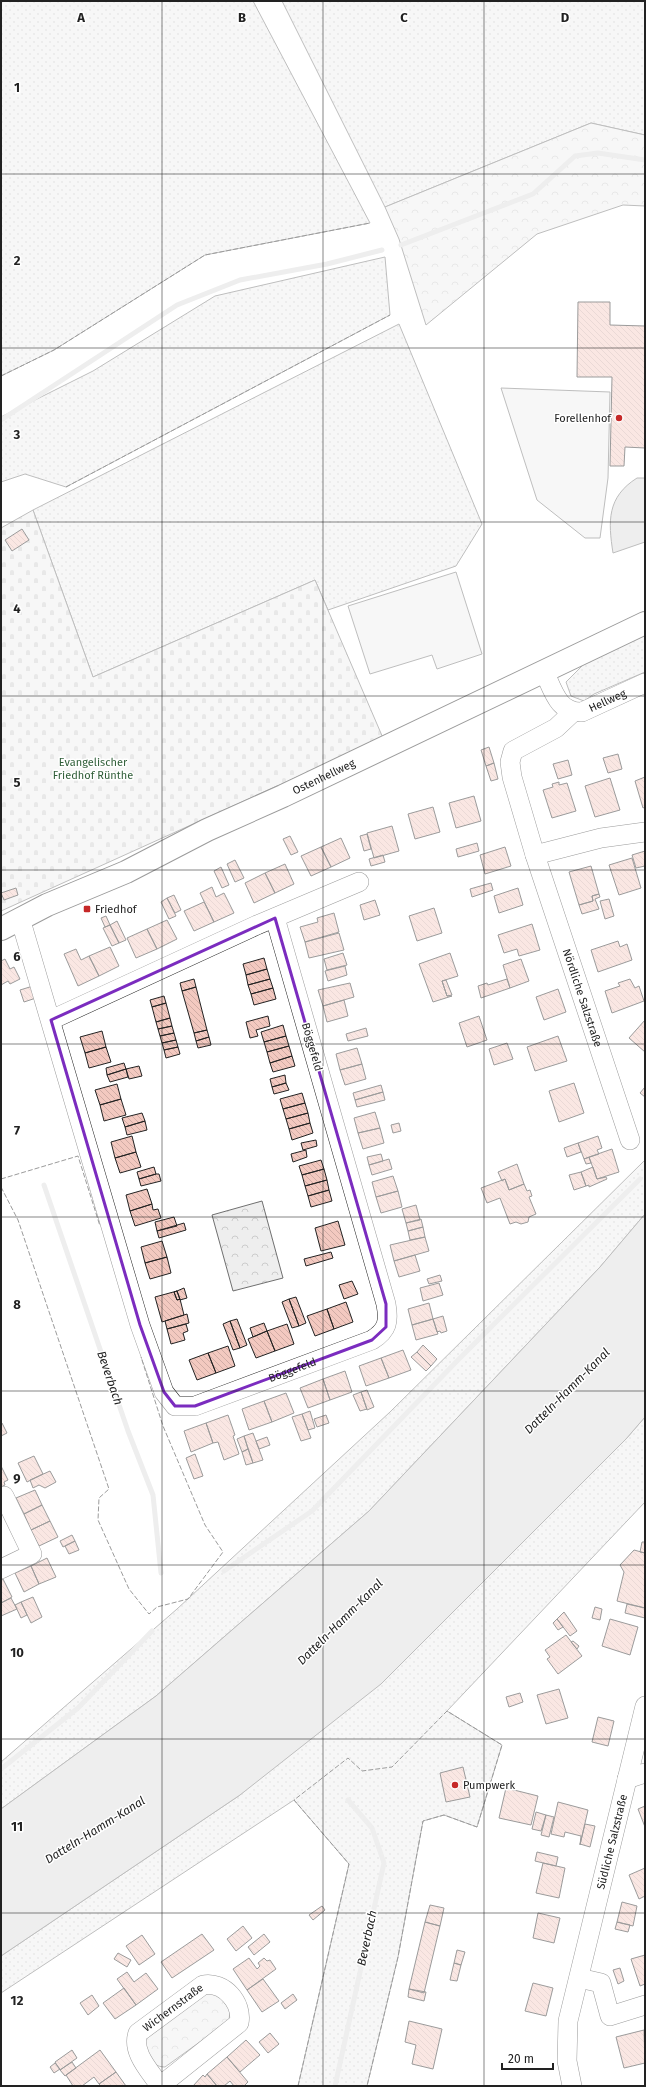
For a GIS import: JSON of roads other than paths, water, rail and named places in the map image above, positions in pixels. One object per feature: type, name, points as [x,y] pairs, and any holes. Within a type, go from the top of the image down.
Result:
[{"type":"main road","name":"Ostenhellweg","points":[[1,929],[20,918],[126,872],[207,830],[283,796],[645,623]]},
{"type":"street","points":[[544,671],[563,706],[572,713]]},
{"type":"street","name":"Hellweg","points":[[572,713],[582,712],[645,683]]},
{"type":"street","name":"Nördliche Salzstraße","points":[[572,713],[556,728],[513,751],[510,762],[512,777],[574,974],[630,1140]]},
{"type":"street","points":[[536,855],[601,838],[645,832]]},
{"type":"street","points":[[51,1020],[275,918],[359,882]]},
{"type":"street","name":"Böggefeld","points":[[20,918],[140,1325],[164,1392],[175,1406],[194,1406],[372,1340],[382,1334],[386,1327],[388,1317],[386,1304],[275,918]]},
{"type":"street","points":[[1,1497],[4,1496],[32,1554],[1,1569]]},
{"type":"street","name":"Südliche Salzstraße","points":[[572,2086],[567,2061],[566,2042],[568,2021],[645,1706]]},
{"type":"street","points":[[627,1779],[645,1774]]},
{"type":"street","points":[[579,1978],[600,1983],[610,2016],[645,2005]]},
{"type":"street","name":"Wichernstraße","points":[[203,1985],[219,1985],[237,2005],[240,2017],[239,2024],[160,2086],[138,2053],[136,2040],[138,2033],[203,1985]]},
{"type":"water","points":[[637,478],[645,478],[645,542],[613,553],[610,530],[612,511],[620,493],[627,485]]},
{"type":"water","name":"Datteln-Hamm-Kanal","points":[[645,1214],[645,1417],[626,1439],[381,1684],[240,1795],[1,1956],[1,1809],[156,1696],[369,1511],[600,1267]]},
{"type":"waterway","points":[[401,245],[533,194],[575,156],[598,153],[645,160]]},
{"type":"waterway","points":[[1,420],[177,305],[240,280],[327,264],[382,250]]},
{"type":"waterway","points":[[224,1571],[312,1511],[458,1360],[640,1179]]},
{"type":"waterway","name":"Beverbach","points":[[44,1185],[128,1431],[153,1495],[161,1573]]},
{"type":"waterway","points":[[1,1769],[78,1708],[152,1631]]},
{"type":"waterway","name":"Beverbach","points":[[335,2086],[384,1863],[372,1828],[348,1800]]},
{"type":"place","name":"Forellenhof","points":[[619,418]]},
{"type":"place","name":"Friedhof","points":[[87,909]]},
{"type":"place","name":"Pumpwerk","points":[[455,1785]]},
{"type":"park label","name":"Evangelischer Friedhof Rünthe","points":[[93,768]]}]
